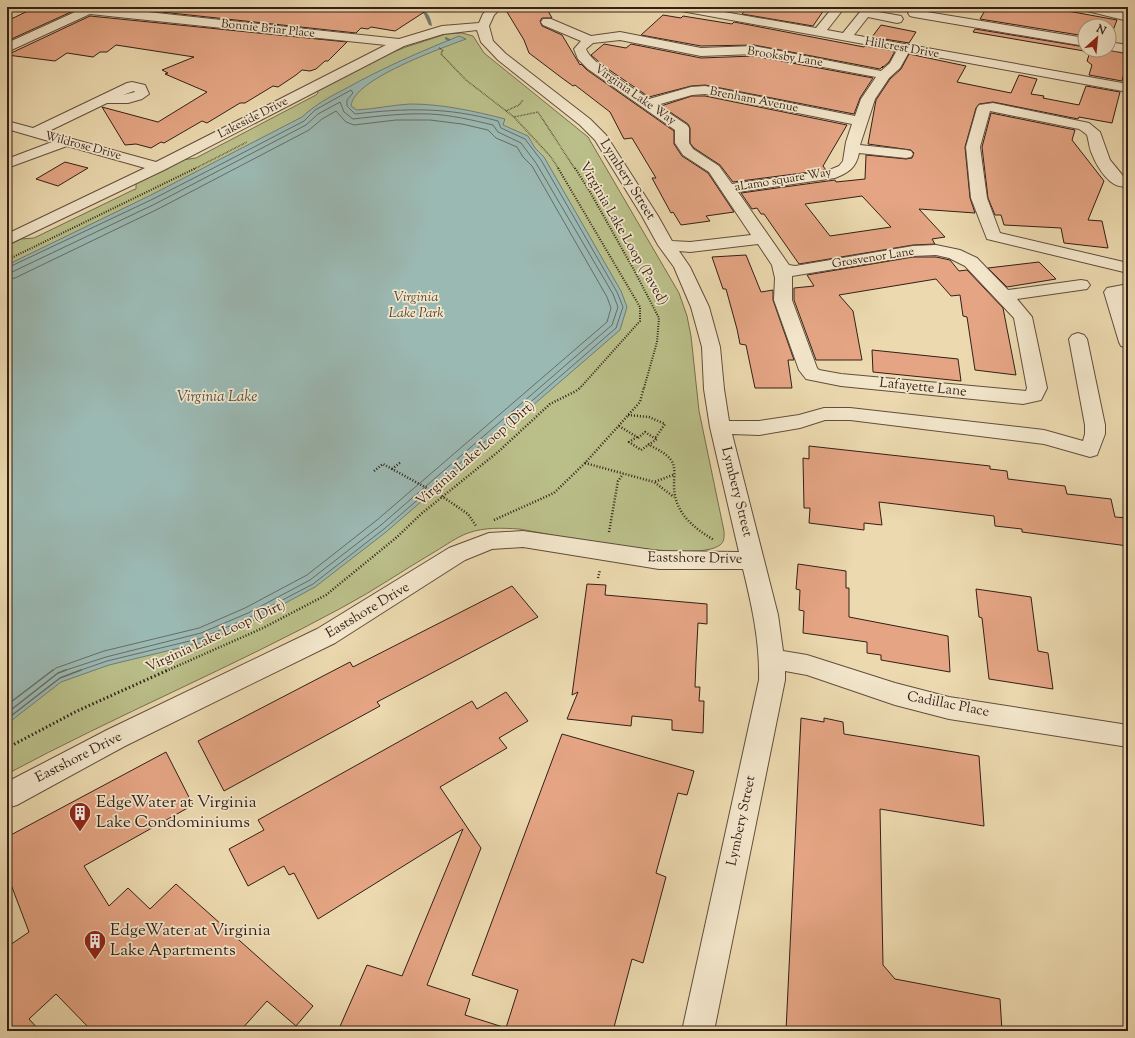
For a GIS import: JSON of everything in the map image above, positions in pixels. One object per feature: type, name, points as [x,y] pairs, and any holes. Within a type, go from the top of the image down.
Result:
[{"type":"street","points":[[483,26],[489,14],[496,7]]},
{"type":"street","name":"Hillcrest Drive","points":[[676,7],[722,11],[819,33],[1128,88]]},
{"type":"street","points":[[819,33],[839,7]]},
{"type":"street","points":[[918,7],[914,12],[1077,41]]},
{"type":"street","points":[[1091,7],[1090,9],[1128,17]]},
{"type":"street","points":[[7,48],[92,8]]},
{"type":"street","name":"Bonnie Briar Place","points":[[92,8],[400,43]]},
{"type":"street","points":[[846,38],[868,10],[898,19]]},
{"type":"street","points":[[547,22],[590,40]]},
{"type":"street","name":"Lakeside Drive","points":[[7,240],[159,167],[400,43],[442,30],[483,26]]},
{"type":"street","name":"Lymbery Street","points":[[483,26],[484,34],[493,49],[585,122],[601,138],[666,245],[682,267],[700,307],[711,347],[714,389],[720,427],[766,615],[772,658],[772,680],[698,1031]]},
{"type":"street","name":"Brooksby Lane","points":[[590,40],[620,36],[701,52],[754,50],[884,75]]},
{"type":"street","name":"Virginia Lake Way","points":[[590,40],[580,49],[582,56],[593,66],[682,128],[682,143],[688,152],[714,169],[780,265],[784,278],[783,300],[808,370],[813,375]]},
{"type":"street","name":"aLamo square Way","points":[[728,189],[830,175],[844,169],[850,161],[852,148],[868,98],[884,75],[895,65],[906,48]]},
{"type":"street","points":[[1117,48],[1128,50]]},
{"type":"street","name":"Brenham Avenue","points":[[648,103],[691,91],[705,90],[860,121]]},
{"type":"street","points":[[35,132],[105,99]]},
{"type":"street","points":[[1081,285],[1004,296],[978,251],[979,198],[973,147],[984,108],[993,107],[1084,126],[1093,132],[1097,153],[1108,171],[1125,188]]},
{"type":"street","name":"Wildrose Drive","points":[[7,125],[159,167]]},
{"type":"street","points":[[7,164],[67,141]]},
{"type":"street","points":[[852,148],[906,154]]},
{"type":"street","points":[[666,245],[690,247],[757,233]]},
{"type":"street","name":"Grosvenor Lane","points":[[782,270],[795,271],[912,251],[936,250],[978,251],[1128,268]]},
{"type":"street","points":[[1128,289],[1113,292],[1128,342]]},
{"type":"street","name":"Lafayette Lane","points":[[813,375],[841,380],[1023,398],[1034,396],[1037,388],[1023,317],[1004,296]]},
{"type":"street","points":[[720,427],[759,428],[800,421],[824,414],[850,414],[1044,437],[1090,450],[1095,434],[1095,425],[1078,339]]},
{"type":"street","name":"Eastshore Drive","points":[[7,796],[109,742],[326,636],[458,554],[489,542],[505,539],[523,539],[659,560],[753,560]]},
{"type":"street","name":"Cadillac Place","points":[[772,658],[807,665],[895,694],[942,706],[1128,736]]},
{"type":"path","name":"Virginia Lake Loop (Dirt)","points":[[7,748],[77,711],[263,628],[326,594],[397,537],[421,514],[499,451],[557,398],[579,390],[629,335],[641,319],[640,307],[551,157],[514,117],[466,80],[441,54],[443,51],[441,49]]},
{"type":"path","points":[[506,111],[519,105],[523,100]]},
{"type":"path","name":"Virginia Lake Loop (Paved)","points":[[488,522],[508,515],[554,493],[585,463],[640,402],[657,342],[659,318],[590,192],[538,112],[514,117]]},
{"type":"path","points":[[628,416],[644,416],[665,424],[656,437],[657,439],[641,450],[629,442],[638,438],[645,432],[657,439]]},
{"type":"path","points":[[619,426],[638,438]]},
{"type":"path","points":[[649,444],[671,461],[673,466],[674,497],[679,512],[686,520],[719,543]]},
{"type":"path","points":[[392,469],[401,462]]},
{"type":"path","points":[[585,463],[654,482],[674,497]]},
{"type":"path","points":[[374,471],[383,464],[443,497],[468,514],[475,526],[481,524]]},
{"type":"path","points":[[609,532],[618,481],[623,474]]},
{"type":"path","points":[[654,482],[673,475]]},
{"type":"path","points":[[598,578],[600,569]]},
{"type":"green space","name":"Virginia Lake","points":[[462,33],[473,36],[484,53],[588,137],[679,293],[687,316],[691,336],[699,411],[724,531],[723,542],[720,545],[706,550],[655,550],[591,542],[519,529],[500,528],[474,531],[452,541],[378,587],[301,629],[217,671],[90,731],[7,774],[7,246],[21,239],[34,238],[136,189],[136,183],[182,160],[196,158],[316,95],[318,93],[317,90],[388,54],[446,34]]},
{"type":"water","name":"Virginia Lake","points":[[459,36],[466,39],[438,49],[400,66],[366,85],[356,96],[351,106],[357,110],[410,104],[458,108],[505,119],[503,125],[528,136],[535,148],[544,157],[621,291],[627,307],[620,330],[386,532],[315,587],[252,621],[204,642],[109,665],[61,682],[7,724],[7,265],[151,195],[302,117],[328,98],[373,74]]},
{"type":"building","points":[[36,7],[82,7],[7,41],[7,21]]},
{"type":"building","points":[[115,7],[432,7],[395,31],[371,27],[368,29],[361,28],[356,33]]},
{"type":"building","points":[[504,7],[546,7],[552,18],[542,18],[540,21],[542,26],[562,35],[580,65],[581,64],[587,70],[674,131],[674,144],[682,156],[708,173],[734,212],[706,216],[710,221],[681,225],[673,212],[671,213],[652,178],[656,178],[632,138],[624,139],[610,112],[575,85],[573,86],[529,53],[524,40]]},
{"type":"building","points":[[748,7],[826,7],[813,26],[742,14]]},
{"type":"building","points":[[987,7],[1046,7],[1106,18],[1077,18],[1077,35],[980,19]]},
{"type":"building","points":[[663,15],[681,18],[683,16],[732,24],[734,22],[864,47],[895,51],[889,62],[880,69],[754,45],[701,46],[641,35]]},
{"type":"building","points":[[90,16],[347,42],[328,61],[325,61],[316,69],[310,71],[302,70],[278,87],[273,86],[245,103],[240,103],[207,123],[202,121],[164,143],[161,142],[151,148],[136,144],[125,145],[102,107],[158,122],[207,92],[165,74],[168,73],[162,70],[194,57],[116,45],[107,52],[100,52],[93,57],[67,53],[55,61],[7,55]]},
{"type":"building","points":[[881,25],[916,32],[909,43],[872,37]]},
{"type":"building","points":[[975,29],[1077,46],[1077,50],[973,32]]},
{"type":"building","points":[[604,44],[626,48],[631,44],[701,58],[754,56],[873,78],[860,98],[854,114],[705,85],[691,86],[649,97],[605,67],[591,55]]},
{"type":"building","points":[[1117,52],[1128,54],[1128,71],[1125,70],[1122,81],[1089,75],[1092,65],[1087,61],[1088,58],[1117,58]]},
{"type":"building","points":[[909,54],[966,66],[957,82],[1011,93],[1019,75],[1037,79],[1031,94],[1044,96],[1043,98],[1079,105],[1086,86],[1120,92],[1112,123],[1079,117],[1078,119],[993,102],[979,104],[976,108],[965,147],[970,198],[975,213],[919,209],[945,237],[932,239],[935,244],[913,245],[799,264],[764,214],[761,214],[757,208],[752,209],[741,193],[835,180],[836,182],[865,179],[866,155],[906,159],[912,158],[914,153],[911,150],[868,144],[876,100],[890,79],[901,69]],"holes":[[[862,196],[891,227],[830,236],[805,204]]]},
{"type":"building","points":[[692,96],[705,96],[847,125],[823,166],[826,170],[733,182],[720,165],[694,148],[690,143],[690,128],[688,124],[661,106]]},
{"type":"building","points":[[991,113],[1075,130],[1072,140],[1104,181],[1088,220],[1102,221],[1108,248],[1064,243],[1061,228],[1004,225],[1001,215],[995,215],[988,198],[982,147]]},
{"type":"building","points":[[65,162],[88,168],[58,186],[36,179]]},
{"type":"building","points":[[746,255],[761,292],[773,290],[773,300],[794,360],[788,360],[792,388],[755,388],[746,345],[740,344],[726,289],[723,289],[712,257]]},
{"type":"building","points":[[913,257],[936,257],[950,260],[959,271],[967,270],[1003,308],[1016,375],[975,370],[967,317],[963,316],[960,295],[951,296],[936,279],[839,295],[853,311],[862,360],[816,360],[794,300],[794,288],[814,286],[807,275]]},
{"type":"building","points":[[1039,262],[1056,279],[1007,287],[988,268]]},
{"type":"building","points":[[872,350],[958,359],[961,381],[873,372]]},
{"type":"building","points":[[809,446],[990,466],[990,469],[1007,471],[1008,479],[1065,486],[1067,494],[1111,499],[1115,517],[1128,518],[1128,546],[1022,532],[1022,529],[995,526],[994,516],[879,502],[882,525],[864,523],[864,530],[809,523],[810,508],[804,508],[803,458],[809,459]]},
{"type":"building","points":[[798,564],[846,571],[846,588],[849,588],[849,617],[948,636],[950,672],[881,660],[881,655],[867,653],[867,642],[803,633],[804,611],[799,610],[800,590],[796,589]]},
{"type":"building","points":[[587,584],[606,585],[605,595],[707,604],[707,624],[698,623],[695,687],[700,687],[699,701],[704,701],[703,733],[672,730],[672,720],[632,716],[631,726],[567,719],[578,692],[572,695]]},
{"type":"building","points":[[512,586],[538,617],[377,702],[380,706],[224,791],[198,741],[350,662],[353,667]]},
{"type":"building","points":[[976,589],[1031,597],[1038,651],[1048,653],[1053,689],[989,679],[982,618],[979,617]]},
{"type":"building","points":[[506,692],[528,721],[499,738],[507,748],[440,787],[481,848],[427,985],[470,999],[465,1015],[503,1027],[503,1031],[338,1031],[367,965],[402,976],[463,829],[318,919],[294,873],[289,875],[284,866],[248,886],[229,849],[264,830],[258,820],[472,701],[477,709]]},
{"type":"building","points":[[801,718],[824,722],[824,718],[843,722],[844,734],[979,756],[984,826],[880,809],[883,965],[895,979],[1000,999],[1002,1031],[786,1031]]},
{"type":"building","points":[[562,734],[694,771],[687,795],[678,793],[656,873],[666,877],[643,963],[632,959],[613,1031],[505,1031],[518,990],[472,975]]},
{"type":"building","points":[[166,752],[193,805],[84,866],[109,906],[128,888],[150,909],[176,884],[313,1006],[296,1026],[267,1001],[240,1031],[92,1031],[56,994],[29,1019],[40,1031],[7,1031],[7,947],[29,932],[7,874],[7,837]]},
{"type":"waterway","points":[[417,7],[426,13],[431,25]]},
{"type":"place","name":"EdgeWater at Virginia Lake Condominiums","points":[[80,832]]},
{"type":"place","name":"EdgeWater at Virginia Lake Apartments","points":[[95,960]]},
{"type":"park label","name":"Virginia Lake Park","points":[[416,306]]}]
